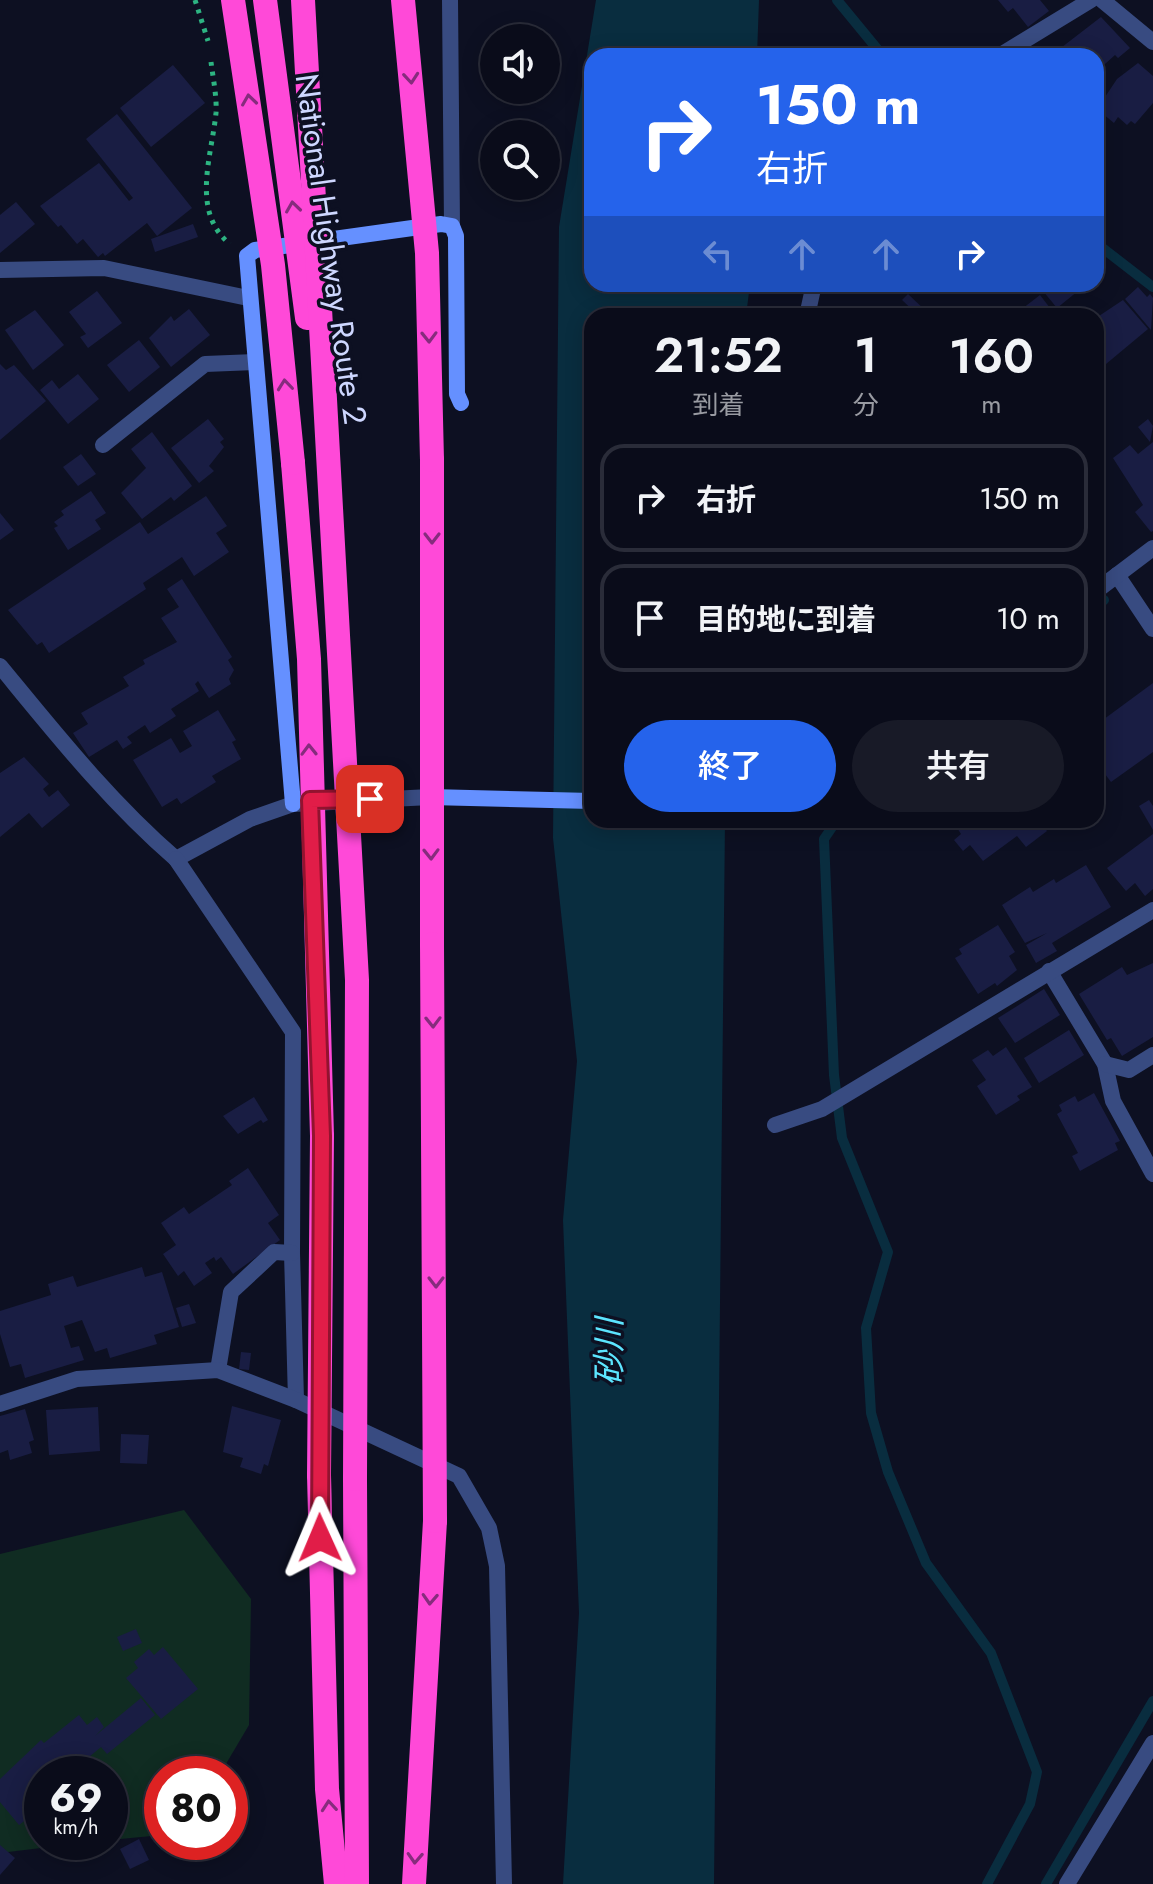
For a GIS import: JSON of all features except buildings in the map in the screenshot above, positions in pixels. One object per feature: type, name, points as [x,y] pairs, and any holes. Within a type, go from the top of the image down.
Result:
[{"type":"highway","points":[[233,0],[273,265],[309,659],[301,802],[322,1136],[319,1475],[327,1789],[336,1884]]},
{"type":"highway","name":"National Highway Route 2","points":[[303,0],[357,980],[357,1884]]},
{"type":"highway","points":[[403,0],[427,253],[432,460],[430,797],[435,1521],[414,1884]]},
{"type":"highway","name":"National Highway Route 2","points":[[265,1],[333,506]]},
{"type":"street","points":[[450,0],[452,226],[456,236],[457,394],[461,403]]},
{"type":"street","points":[[1102,0],[1153,42]]},
{"type":"street","points":[[1011,48],[1079,3]]},
{"type":"street","points":[[301,802],[248,298],[247,256],[255,250],[441,224],[452,226]]},
{"type":"street","points":[[0,270],[104,268],[248,298]]},
{"type":"street","points":[[103,445],[205,364],[255,362]]},
{"type":"street","points":[[1104,585],[1153,548]]},
{"type":"street","points":[[1117,575],[1153,629]]},
{"type":"street","points":[[0,666],[85,771],[133,822],[176,859],[293,1032],[292,1253],[296,1400]]},
{"type":"street","points":[[176,859],[250,819],[301,802],[430,797],[584,801]]},
{"type":"street","points":[[775,1125],[825,1107],[1153,910]]},
{"type":"street","points":[[1049,971],[1105,1064],[1113,1101],[1153,1174]]},
{"type":"street","points":[[1105,1064],[1129,1070],[1153,1055]]},
{"type":"street","points":[[218,1370],[231,1292],[274,1252],[292,1253]]},
{"type":"street","points":[[0,1404],[77,1379],[218,1370],[296,1400],[459,1476],[489,1528],[497,1566],[504,1884]]},
{"type":"street","points":[[1067,1884],[1153,1743]]},
{"type":"street","points":[[1077,1867],[1086,1884]]},
{"type":"path","points":[[195,0],[208,39],[216,109],[205,186],[213,225],[225,241],[247,256]]},
{"type":"green space","points":[[184,1510],[251,1599],[249,1725],[231,1756],[144,1756],[144,1837],[128,1838],[128,1756],[24,1756],[24,1850],[0,1853],[0,1554]]},
{"type":"water","points":[[596,0],[759,0],[757,48],[588,48]]},
{"type":"water","name":"砂川","points":[[584,74],[584,292],[749,292],[747,308],[584,308],[584,828],[725,828],[714,1884],[563,1884],[579,1613],[563,1220],[577,1061],[553,838],[559,227]]},
{"type":"waterway","points":[[837,0],[876,48]]},
{"type":"waterway","points":[[1104,249],[1153,287]]},
{"type":"waterway","points":[[832,828],[824,839],[834,1075],[842,1138],[888,1252],[866,1328],[871,1413],[888,1472],[926,1563],[991,1653],[1037,1772],[1030,1804],[987,1884]]},
{"type":"waterway","points":[[1046,1884],[1153,1701]]},
{"type":"route","points":[[320,1538],[322,1136],[310,800],[370,799]]}]
